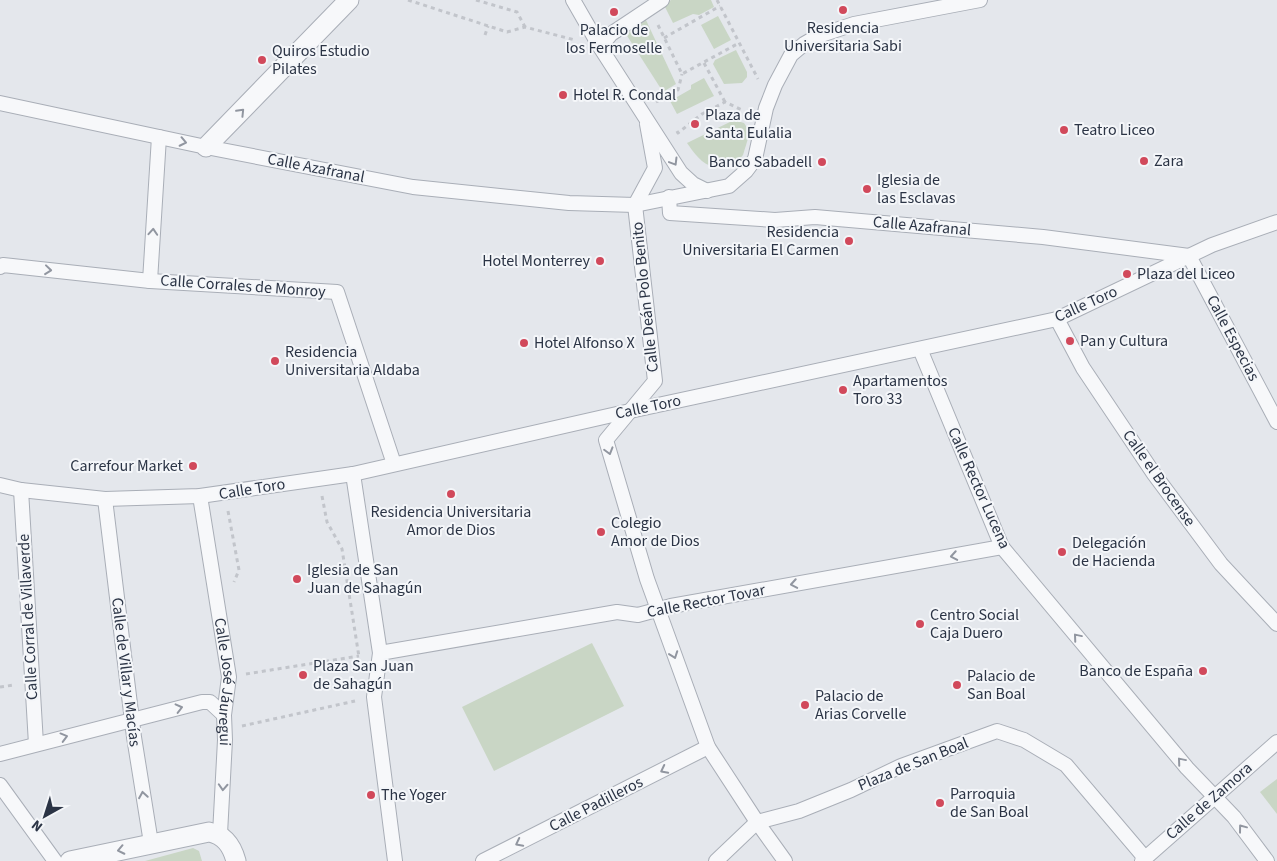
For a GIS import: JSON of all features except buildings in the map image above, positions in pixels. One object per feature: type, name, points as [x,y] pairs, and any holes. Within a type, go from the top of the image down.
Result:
[{"type":"street","points":[[206,147],[348,0]]},
{"type":"street","points":[[573,0],[600,47],[681,174],[694,184],[708,191]]},
{"type":"street","points":[[600,47],[611,34],[662,0]]},
{"type":"street","points":[[635,205],[729,186],[746,171],[755,159],[766,108],[775,85],[791,55],[804,44],[818,36],[854,24],[980,0]]},
{"type":"street","name":"Calle Azafranal","points":[[0,103],[206,147],[413,187],[569,203],[635,205]]},
{"type":"street","points":[[635,205],[655,168],[643,113]]},
{"type":"street","points":[[150,281],[159,137]]},
{"type":"street","name":"Calle Azafranal","points":[[669,197],[670,213],[775,220],[825,218],[1043,237],[1189,256]]},
{"type":"street","name":"Calle Deán Polo Benito","points":[[635,205],[655,381],[606,440],[647,579],[658,609]]},
{"type":"street","name":"Calle Toro","points":[[0,484],[21,490],[105,499],[200,496],[352,474],[630,411],[1057,319],[1212,245],[1277,222]]},
{"type":"street","name":"Calle Especias","points":[[1189,256],[1277,422]]},
{"type":"street","name":"Calle Corrales de Monroy","points":[[0,267],[3,265],[150,281],[337,292],[394,464]]},
{"type":"street","name":"Calle el Brocense","points":[[1057,319],[1083,368],[1154,474],[1221,564],[1277,624]]},
{"type":"street","name":"Calle Rector Lucena","points":[[920,349],[1002,547],[1187,768],[1234,817],[1267,861]]},
{"type":"street","points":[[352,474],[380,653],[374,697],[395,861]]},
{"type":"street","name":"Calle Corral de Villaverde","points":[[21,490],[36,744]]},
{"type":"street","name":"Calle José Jáuregui","points":[[200,496],[229,677],[224,715],[225,740],[220,834]]},
{"type":"street","name":"Calle de Villar y Macías","points":[[105,499],[132,719],[151,843]]},
{"type":"street","name":"Calle Rector Tovar","points":[[380,653],[617,612],[638,615],[658,609],[1002,547]]},
{"type":"street","points":[[658,609],[708,748],[785,861]]},
{"type":"street","points":[[0,754],[202,702],[210,702],[224,715]]},
{"type":"street","name":"Plaza de San Boal","points":[[757,822],[799,811],[851,790],[901,766],[997,731],[1024,740],[1066,765],[1143,859]]},
{"type":"street","name":"Calle de Zamora","points":[[1143,859],[1277,742]]},
{"type":"street","name":"Calle Padilleros","points":[[483,861],[708,748]]},
{"type":"street","points":[[0,785],[55,861]]},
{"type":"street","points":[[716,861],[757,822]]},
{"type":"street","points":[[70,861],[209,832],[220,834],[233,849],[236,861]]},
{"type":"path","points":[[408,0],[507,32],[525,27],[600,47]]},
{"type":"path","points":[[476,0],[517,12],[525,27]]},
{"type":"path","points":[[717,0],[758,81],[775,85]]},
{"type":"path","points":[[664,38],[720,6]]},
{"type":"path","points":[[643,113],[678,90],[682,74],[649,8]]},
{"type":"path","points":[[485,35],[488,26]]},
{"type":"path","points":[[682,74],[739,43]]},
{"type":"path","points":[[704,63],[725,102],[742,110]]},
{"type":"path","points":[[678,133],[702,114],[725,102]]},
{"type":"path","points":[[323,502],[327,522],[342,548],[358,656]]},
{"type":"path","points":[[230,518],[240,570],[233,583]]},
{"type":"path","points":[[229,677],[380,653]]},
{"type":"path","points":[[0,687],[15,685]]},
{"type":"path","points":[[236,727],[374,697]]},
{"type":"green space","points":[[671,0],[711,0],[714,7],[699,15],[693,14],[673,23],[664,5]]},
{"type":"green space","points":[[718,16],[731,40],[714,49],[701,25]]},
{"type":"green space","points":[[645,18],[676,84],[663,92],[624,31]]},
{"type":"green space","points":[[736,50],[747,72],[747,77],[742,83],[724,84],[713,64],[715,60]]},
{"type":"green space","points":[[704,78],[714,96],[677,114],[670,101],[691,89],[691,85]]},
{"type":"green space","points":[[734,120],[744,123],[750,132],[743,155],[732,168],[710,166],[696,155],[687,143]]},
{"type":"green space","points":[[592,643],[624,706],[494,771],[462,707]]},
{"type":"green space","points":[[1277,779],[1277,814],[1260,792]]},
{"type":"green space","points":[[193,848],[199,851],[202,861],[145,861]]},
{"type":"place","name":"Residencia Universitaria Sabi","points":[[843,10]]},
{"type":"place","name":"Palacio de los Fermoselle","points":[[614,12]]},
{"type":"place","name":"Quiros Estudio Pilates","points":[[262,60]]},
{"type":"place","name":"Hotel R. Condal","points":[[563,95]]},
{"type":"place","name":"Plaza de Santa Eulalia","points":[[695,124]]},
{"type":"place","name":"Teatro Liceo","points":[[1064,130]]},
{"type":"place","name":"Zara","points":[[1144,161]]},
{"type":"place","name":"Banco Sabadell","points":[[822,162]]},
{"type":"place","name":"Iglesia de las Esclavas","points":[[867,189]]},
{"type":"place","name":"Residencia Universitaria El Carmen","points":[[849,241]]},
{"type":"place","name":"Hotel Monterrey","points":[[600,261]]},
{"type":"place","name":"Plaza del Liceo","points":[[1127,274]]},
{"type":"place","name":"Pan y Cultura","points":[[1070,341]]},
{"type":"place","name":"Hotel Alfonso X","points":[[524,343]]},
{"type":"place","name":"Residencia Universitaria Aldaba","points":[[275,361]]},
{"type":"place","name":"Apartamentos Toro 33","points":[[843,390]]},
{"type":"place","name":"Carrefour Market","points":[[193,466]]},
{"type":"place","name":"Residencia Universitaria Amor de Dios","points":[[451,494]]},
{"type":"place","name":"Colegio Amor de Dios","points":[[601,532]]},
{"type":"place","name":"Delegación de Hacienda","points":[[1062,552]]},
{"type":"place","name":"Iglesia de San Juan de Sahagún","points":[[297,579]]},
{"type":"place","name":"Centro Social Caja Duero","points":[[920,624]]},
{"type":"place","name":"Banco de España","points":[[1203,671]]},
{"type":"place","name":"Plaza San Juan de Sahagún","points":[[303,675]]},
{"type":"place","name":"Palacio de San Boal","points":[[957,685]]},
{"type":"place","name":"Palacio de Arias Corvelle","points":[[805,705]]},
{"type":"place","name":"The Yoger","points":[[371,795]]},
{"type":"place","name":"Parroquia de San Boal","points":[[940,803]]}]
